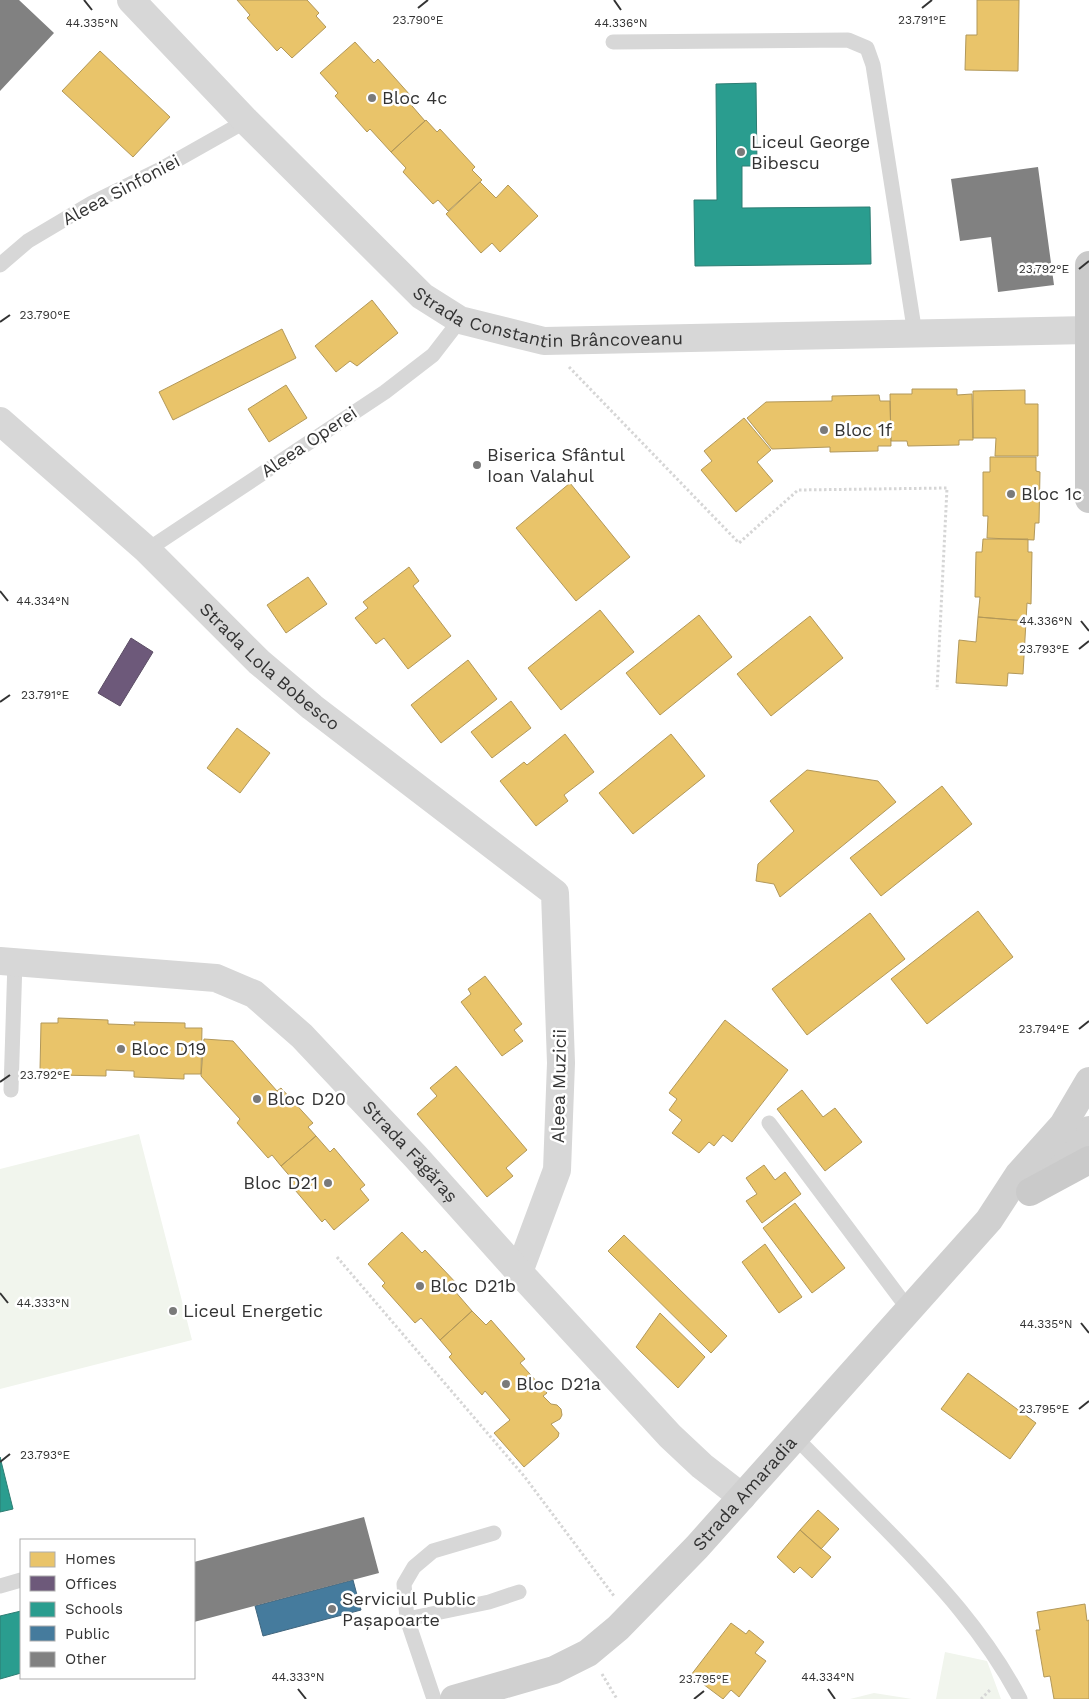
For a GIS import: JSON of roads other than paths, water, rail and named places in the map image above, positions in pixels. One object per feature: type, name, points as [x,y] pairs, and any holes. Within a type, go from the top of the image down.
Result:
[{"type":"main road","points":[[1089,265],[1089,499]]},
{"type":"main road","name":"Strada Amaradia","points":[[454,1699],[554,1670],[588,1653],[630,1617],[697,1547],[989,1220],[1019,1174],[1063,1125],[1089,1081]]},
{"type":"main road","name":"Strada Amaradia","points":[[989,1220],[1030,1192],[1076,1140],[1089,1130]]},
{"type":"main road","points":[[1030,1192],[1089,1160]]},
{"type":"street","name":"Strada Constantin Brâncoveanu","points":[[131,0],[246,121],[422,296],[460,320],[544,341],[1089,330]]},
{"type":"street","name":"Strada Lola Bobesco","points":[[0,421],[147,550],[259,662],[312,707],[555,893]]},
{"type":"street","name":"Aleea Muzicii","points":[[519,1272],[557,1170],[561,1063],[555,893]]},
{"type":"street","name":"Strada Făgăraș","points":[[8,961],[216,978],[254,994],[302,1036],[416,1157],[670,1436],[702,1466],[742,1497]]},
{"type":"lane","points":[[613,42],[848,40],[867,48],[873,65],[915,334]]},
{"type":"lane","name":"Aleea Sinfoniei","points":[[0,265],[28,241],[92,203],[161,169],[246,121]]},
{"type":"lane","name":"Aleea Operei","points":[[147,550],[385,392],[433,355],[460,320]]},
{"type":"lane","points":[[8,961],[11,1090]]},
{"type":"lane","points":[[769,1123],[908,1310]]},
{"type":"lane","points":[[795,1437],[927,1571],[973,1624],[1003,1668],[1020,1699]]},
{"type":"lane","points":[[434,1699],[407,1619],[404,1584],[414,1567],[433,1551],[494,1533]]},
{"type":"lane","points":[[0,1586],[20,1580]]},
{"type":"lane","points":[[407,1619],[489,1602],[519,1592]]},
{"type":"place","name":"Bloc 4c","points":[[372,98]]},
{"type":"place","name":"Liceul George Bibescu","points":[[741,152]]},
{"type":"place","name":"Bloc 1f","points":[[824,430]]},
{"type":"place","name":"Biserica Sfântul Ioan Valahul","points":[[477,465]]},
{"type":"place","name":"Bloc 1c","points":[[1011,494]]},
{"type":"place","name":"Bloc D19","points":[[121,1049]]},
{"type":"place","name":"Bloc D20","points":[[257,1099]]},
{"type":"place","name":"Bloc D21","points":[[328,1183]]},
{"type":"place","name":"Bloc D21b","points":[[420,1286]]},
{"type":"place","name":"Liceul Energetic","points":[[173,1311]]},
{"type":"place","name":"Bloc D21a","points":[[506,1384]]},
{"type":"place","name":"Serviciul Public Pașapoarte","points":[[332,1609]]}]
